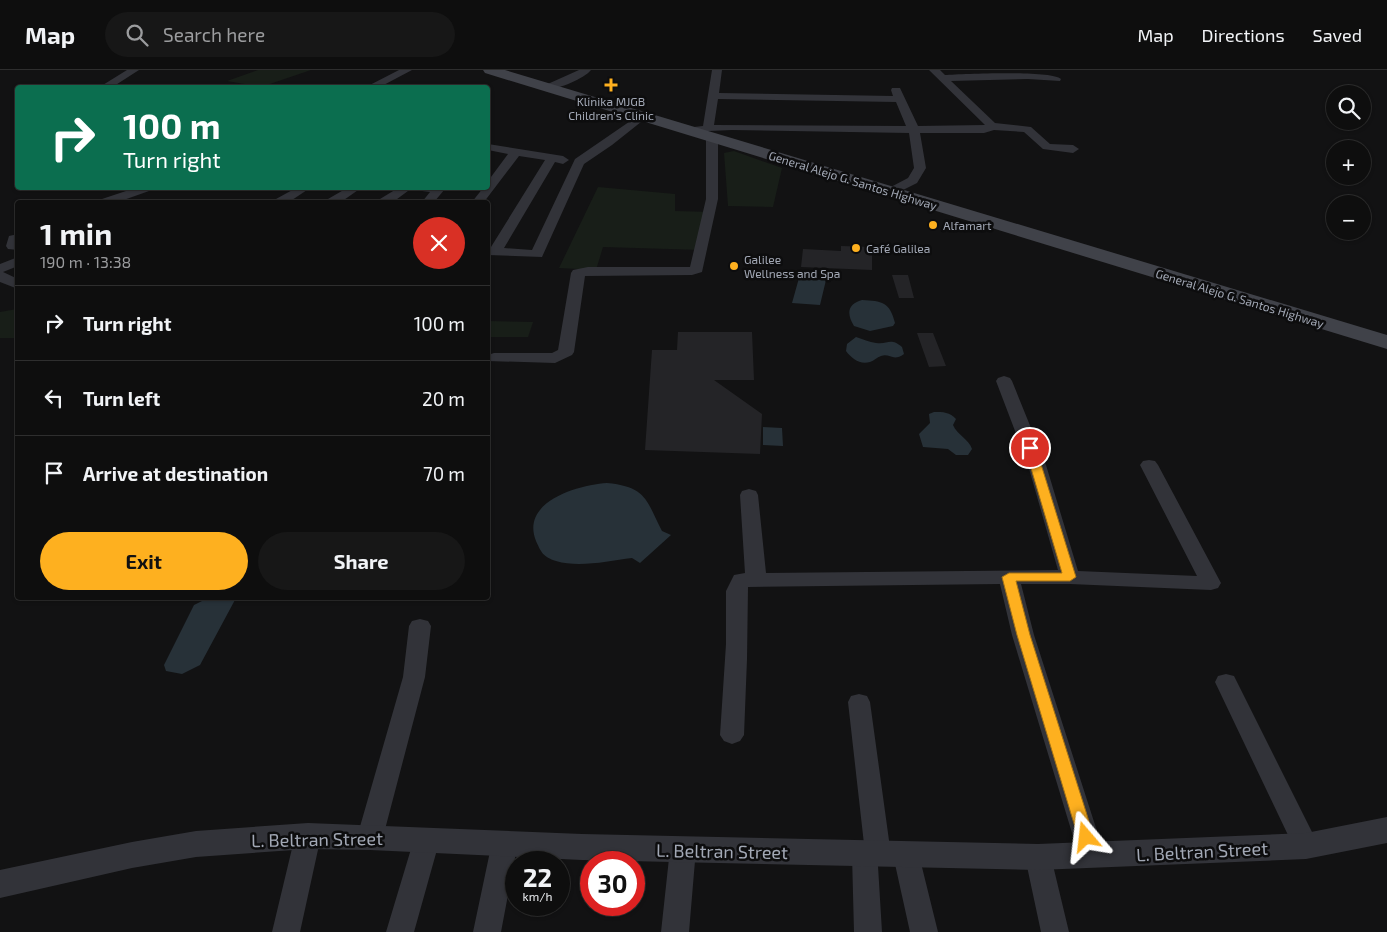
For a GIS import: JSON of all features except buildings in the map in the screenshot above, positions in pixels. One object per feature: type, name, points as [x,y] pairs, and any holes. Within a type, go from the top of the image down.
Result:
[{"type":"main road","name":"General Alejo G. Santos Highway","points":[[490,70],[689,130],[710,132],[891,192],[1387,342]]},
{"type":"street","points":[[108,85],[134,70]]},
{"type":"street","points":[[375,85],[407,70]]},
{"type":"street","points":[[546,87],[578,76],[586,70]]},
{"type":"street","points":[[494,358],[555,358],[566,352],[578,273],[588,271],[692,271],[697,269],[712,199],[710,132],[713,96],[718,70]]},
{"type":"street","points":[[939,74],[1028,76],[1056,79]]},
{"type":"street","points":[[939,74],[992,126]]},
{"type":"street","points":[[713,96],[898,95],[914,130],[920,168],[912,180],[891,192]]},
{"type":"street","points":[[552,158],[491,251],[537,254],[579,162],[608,143],[642,116]]},
{"type":"street","points":[[710,132],[816,127],[984,130],[992,126],[1027,129],[1047,147],[1073,149]]},
{"type":"street","points":[[490,147],[579,162]]},
{"type":"street","points":[[490,186],[516,152]]},
{"type":"street","points":[[112,200],[140,190]]},
{"type":"street","points":[[284,200],[301,190]]},
{"type":"street","points":[[336,200],[352,190]]},
{"type":"street","points":[[388,200],[403,190]]},
{"type":"street","points":[[480,200],[487,190]]},
{"type":"street","points":[[0,269],[15,262]]},
{"type":"street","points":[[1004,381],[1037,465],[1070,577]]},
{"type":"street","points":[[732,735],[738,627],[737,591],[741,580],[1070,577],[1211,583],[1149,466]]},
{"type":"street","points":[[749,495],[756,580]]},
{"type":"street","points":[[1009,577],[1023,635],[1092,856]]},
{"type":"street","points":[[370,836],[414,677],[420,626]]},
{"type":"street","points":[[1226,682],[1306,846]]},
{"type":"street","points":[[859,702],[883,855],[924,932]]},
{"type":"street","name":"L. Beltran Street","points":[[0,884],[132,855],[196,844],[308,836],[370,836],[582,847],[683,850],[1038,857],[1306,846],[1387,830]]},
{"type":"street","points":[[286,932],[308,836]]},
{"type":"street","points":[[400,932],[427,839]]},
{"type":"street","points":[[487,932],[505,842]]},
{"type":"street","points":[[675,932],[683,850]]},
{"type":"street","points":[[868,932],[883,855]]},
{"type":"street","points":[[1038,857],[1055,932]]},
{"type":"shaded area","points":[[258,70],[311,70],[267,85],[250,85],[227,81]]},
{"type":"shaded area","points":[[734,151],[782,168],[773,207],[728,206],[724,153]]},
{"type":"shaded area","points":[[598,187],[675,194],[675,211],[712,212],[702,250],[603,247],[596,270],[559,268]]},
{"type":"shaded area","points":[[799,278],[826,280],[820,305],[792,303]]},
{"type":"shaded area","points":[[862,300],[880,302],[888,307],[895,323],[893,326],[870,331],[854,326],[849,313],[854,304]]},
{"type":"shaded area","points":[[15,309],[15,338],[0,338],[0,312]]},
{"type":"shaded area","points":[[490,321],[533,322],[528,337],[490,337]]},
{"type":"shaded area","points":[[856,337],[876,343],[895,342],[902,347],[904,354],[897,357],[884,355],[870,362],[860,362],[846,351],[847,344]]},
{"type":"shaded area","points":[[943,412],[956,419],[953,425],[972,449],[968,455],[956,455],[948,449],[923,447],[919,434],[930,423],[929,414]]},
{"type":"shaded area","points":[[763,427],[782,428],[783,446],[763,445]]},
{"type":"shaded area","points":[[595,484],[620,485],[638,492],[648,503],[662,531],[671,535],[640,563],[632,558],[574,564],[556,561],[545,556],[536,541],[533,527],[536,515],[555,498],[568,492]]},
{"type":"shaded area","points":[[204,600],[235,600],[200,665],[182,674],[166,671],[164,665],[194,605]]},
{"type":"place","name":"Klinika MJGB Children's Clinic","points":[[611,85]]},
{"type":"place","name":"Alfamart","points":[[933,225]]},
{"type":"place","name":"Café Galilea","points":[[856,248]]},
{"type":"place","name":"Galilee Wellness and Spa","points":[[734,266]]},
{"type":"route","points":[[1030,448],[1037,465],[1070,577],[1009,577],[1023,635],[1086,837]]}]
